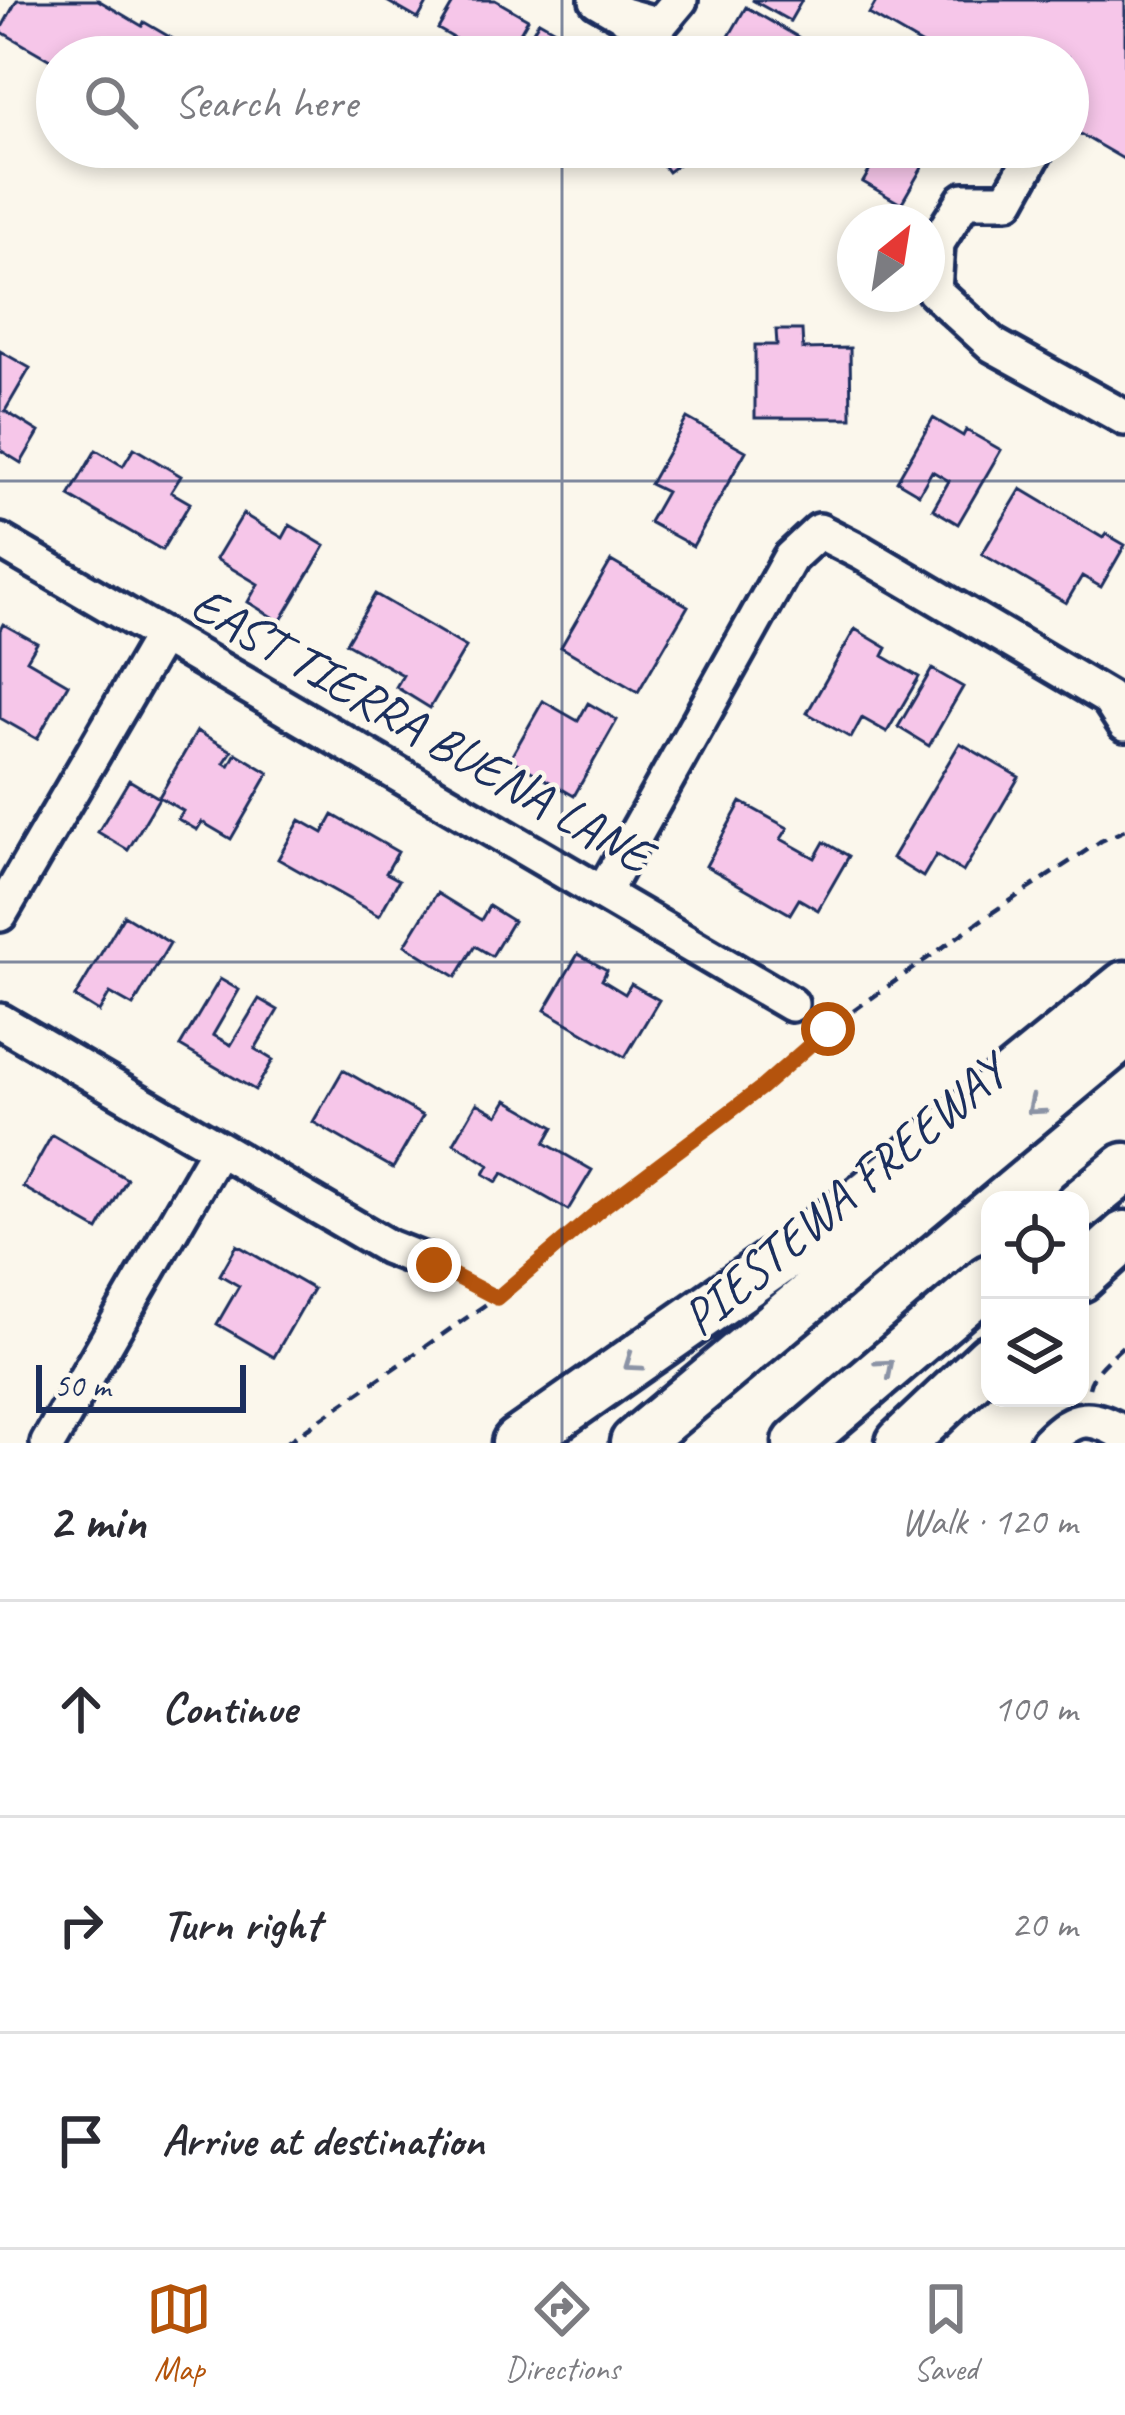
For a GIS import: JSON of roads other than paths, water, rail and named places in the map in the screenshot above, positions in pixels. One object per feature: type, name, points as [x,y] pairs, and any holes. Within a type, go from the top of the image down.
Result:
[{"type":"highway","points":[[517,1443],[851,1209],[1125,986]]},
{"type":"highway","name":"PIESTEWA FREEWAY","points":[[635,1443],[1125,1033]]},
{"type":"highway","points":[[1089,1198],[1125,1168]]},
{"type":"highway","points":[[1089,1269],[1125,1236]]},
{"type":"highway","points":[[798,1443],[981,1287]]},
{"type":"highway","points":[[902,1443],[981,1368]]},
{"type":"street","points":[[597,0],[623,15],[669,12]]},
{"type":"street","points":[[1026,168],[1008,200],[964,200],[937,243],[934,291],[993,345],[1125,418]]},
{"type":"street","points":[[603,892],[790,558],[818,531],[1108,698],[1125,724]]},
{"type":"street","name":"EAST TIERRA BUENA LANE","points":[[0,541],[791,1004]]},
{"type":"street","points":[[0,914],[162,635]]},
{"type":"street","points":[[0,1021],[388,1247],[434,1265]]},
{"type":"street","points":[[48,1443],[218,1149]]},
{"type":"street","points":[[1046,1443],[1073,1422],[1087,1418],[1125,1434]]}]
